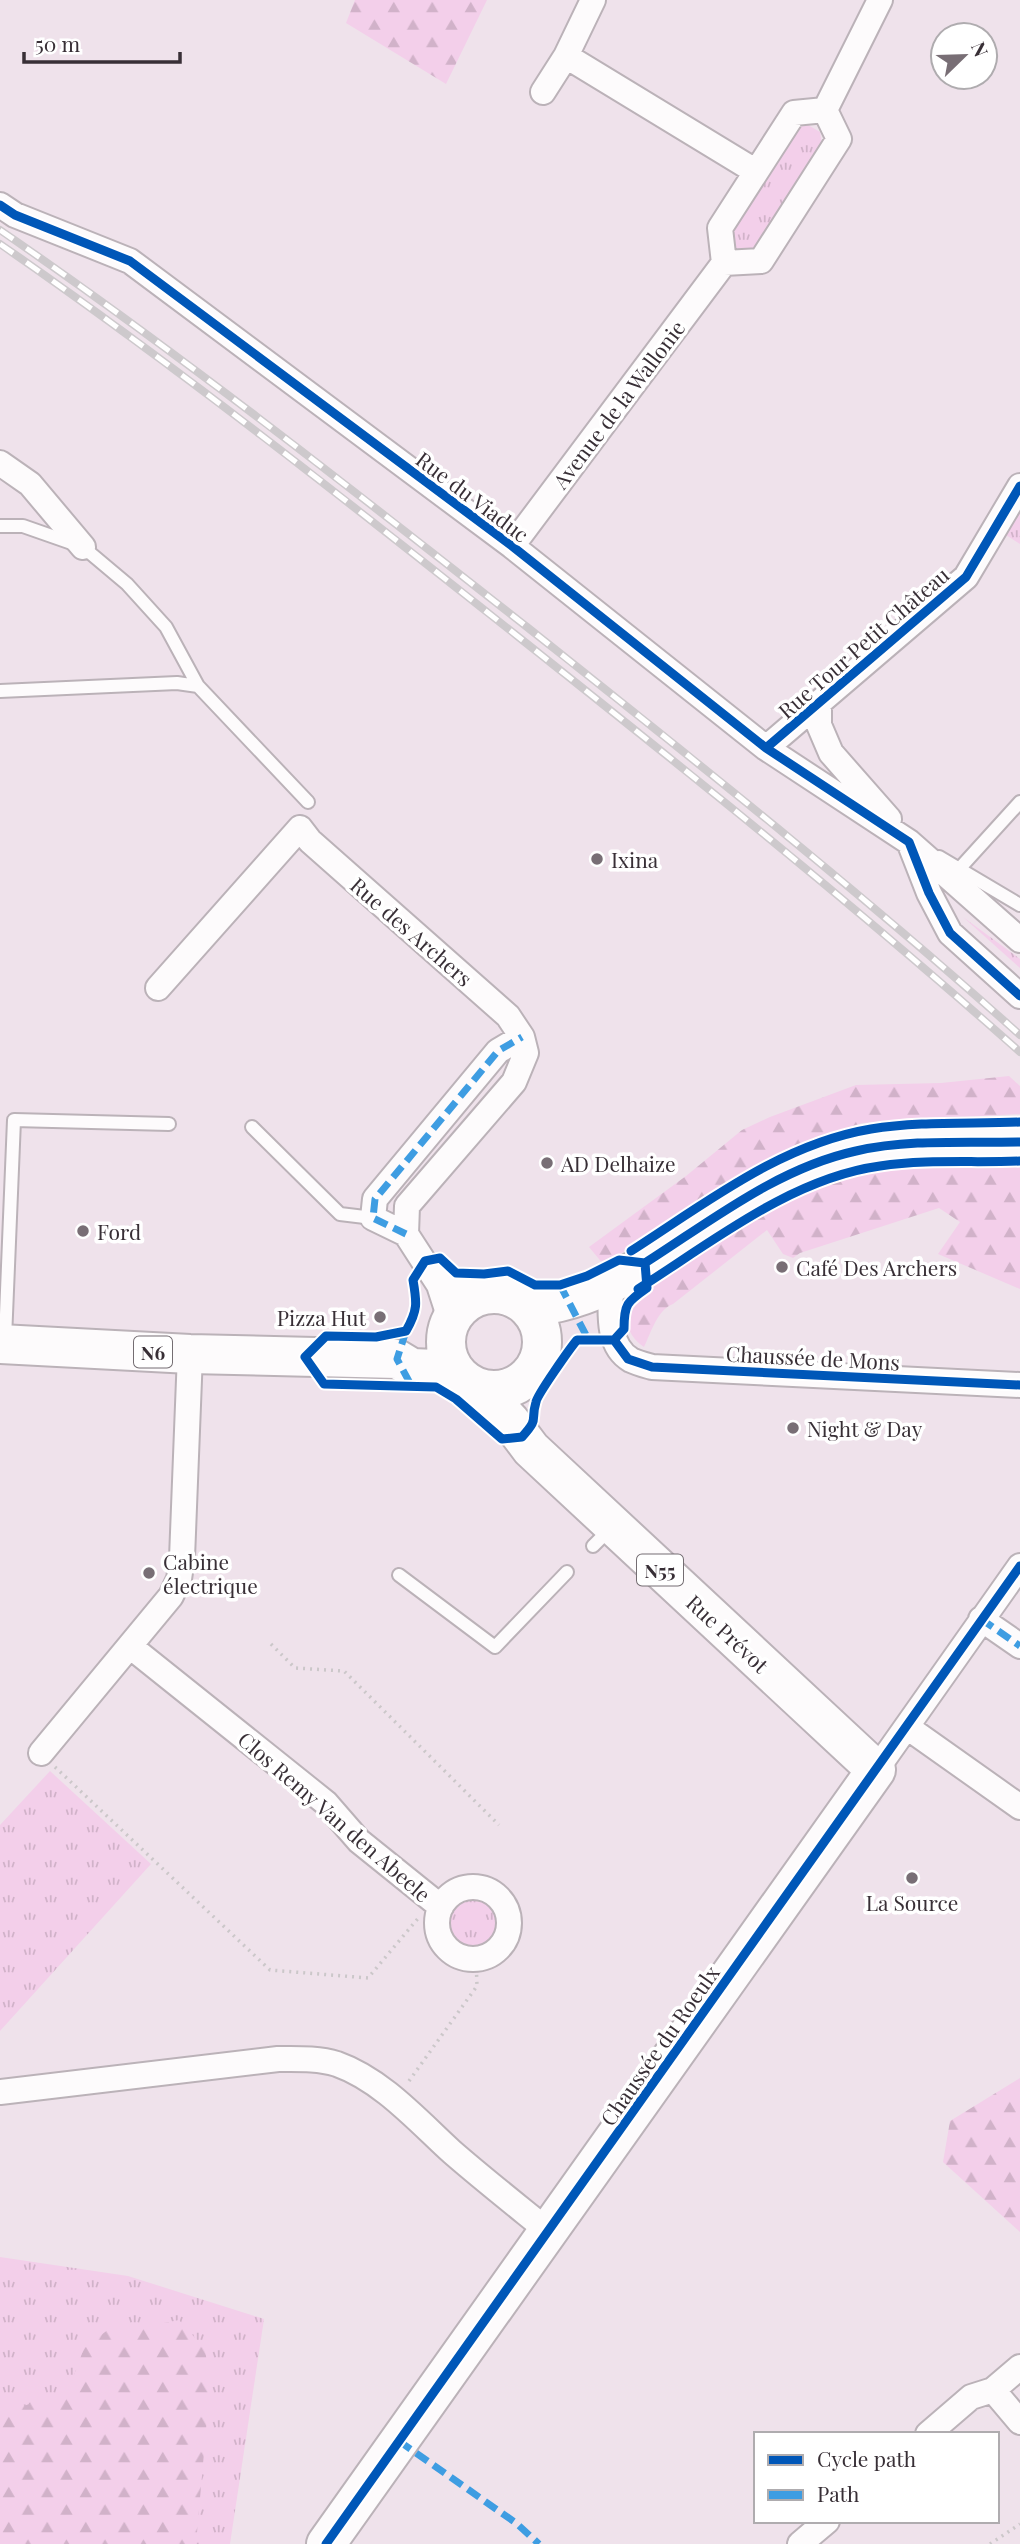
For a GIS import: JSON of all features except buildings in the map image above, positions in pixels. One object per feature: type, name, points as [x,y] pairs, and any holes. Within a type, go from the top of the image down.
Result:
[{"type":"main road","points":[[528,1307],[544,1306],[602,1288],[754,1193],[821,1162],[854,1151],[886,1146],[1020,1142]]},
{"type":"main road","points":[[522,1437],[521,1398],[533,1364],[540,1327],[528,1307],[503,1294],[481,1295],[458,1308],[448,1326],[445,1348],[450,1363],[469,1382],[504,1389],[533,1364],[558,1331],[577,1317],[602,1288]]},
{"type":"main road","points":[[397,1359],[448,1326]]},
{"type":"main road","name":"N6","points":[[2,1345],[397,1359],[412,1368],[435,1369],[469,1382]]},
{"type":"main road","name":"Rue Prévot","points":[[469,1382],[522,1437],[603,1536],[876,1770]]},
{"type":"main road","name":"Chaussée du Roeulx","points":[[326,2544],[876,1770]]},
{"type":"street","points":[[543,92],[566,56],[593,0]]},
{"type":"street","points":[[825,110],[880,0]]},
{"type":"street","points":[[566,56],[755,171]]},
{"type":"street","points":[[825,110],[839,139],[761,261],[724,263],[720,228],[755,171],[794,113],[825,110]]},
{"type":"street","name":"Rue du Viaduc","points":[[0,205],[15,215],[130,261],[512,546],[766,748],[909,842],[1020,940]]},
{"type":"street","name":"Avenue de la Wallonie","points":[[512,546],[724,263]]},
{"type":"street","points":[[0,463],[30,484],[83,547]]},
{"type":"street","name":"Rue Tour Petit Château","points":[[766,748],[966,577],[1020,486]]},
{"type":"street","points":[[819,705],[819,725],[831,753],[909,842],[929,893],[950,933],[1020,996]]},
{"type":"street","name":"Rue des Archers","points":[[158,988],[300,828],[310,841],[508,1016],[522,1037]]},
{"type":"street","points":[[406,1234],[407,1206],[514,1082],[526,1053],[522,1037],[498,1051],[375,1199],[373,1218],[406,1234],[439,1285],[448,1326]]},
{"type":"street","points":[[425,1261],[445,1279],[481,1295]]},
{"type":"street","name":"Chaussée de Mons","points":[[602,1288],[614,1340],[628,1359],[652,1367],[1020,1385]]},
{"type":"street","points":[[41,1753],[131,1647],[171,1596],[179,1579],[190,1353]]},
{"type":"street","name":"Chaussée du Roeulx","points":[[876,1770],[1020,1566]]},
{"type":"street","points":[[981,1619],[1020,1646]]},
{"type":"street","name":"Clos Remy Van den Abeele","points":[[131,1647],[326,1803],[359,1842],[437,1904]]},
{"type":"street","points":[[907,1727],[1020,1807]]},
{"type":"street","name":"Clos Remy Van den Abeele","points":[[467,1887],[479,1887],[489,1891],[505,1907],[508,1930],[504,1941],[487,1955],[476,1958],[455,1954],[440,1938],[437,1904],[467,1887]]},
{"type":"street","points":[[0,2092],[265,2060],[314,2060],[337,2064],[362,2076],[395,2100],[548,2231]]},
{"type":"street","points":[[930,2432],[971,2397],[993,2390],[1020,2367]]},
{"type":"street","points":[[993,2390],[1020,2422]]},
{"type":"street","points":[[800,2544],[825,2523]]},
{"type":"lane","points":[[0,526],[23,526],[83,547],[127,584],[166,627],[198,686],[308,802]]},
{"type":"lane","points":[[0,691],[177,683],[198,686]]},
{"type":"lane","points":[[960,868],[1020,802]]},
{"type":"lane","points":[[909,842],[960,868],[1020,905]]},
{"type":"lane","points":[[2,1345],[14,1120],[169,1124]]},
{"type":"lane","points":[[252,1126],[340,1214],[373,1218]]},
{"type":"lane","points":[[399,1575],[495,1647],[567,1572]]},
{"type":"path","points":[[271,1644],[295,1668],[344,1671],[499,1825]]},
{"type":"path","points":[[41,1753],[270,1970],[368,1978],[437,1904]]},
{"type":"path","points":[[395,2100],[477,1986],[476,1958]]},
{"type":"path","points":[[990,2544],[1020,2524]]},
{"type":"green space","points":[[355,0],[487,0],[446,84],[346,23]]},
{"type":"green space","points":[[808,125],[820,132],[822,146],[756,251],[739,252],[732,245],[732,230],[799,127]]},
{"type":"green space","points":[[1020,486],[1020,544],[995,528]]},
{"type":"green space","points":[[963,917],[1020,959],[1020,968]]},
{"type":"green space","points":[[1009,1076],[1020,1086],[1020,1114],[862,1123],[795,1145],[695,1204],[604,1265],[589,1247],[686,1176],[742,1130],[770,1117],[856,1085],[941,1083]]},
{"type":"green space","points":[[1020,1166],[1020,1289],[938,1254],[960,1222],[939,1208],[800,1253],[793,1258],[783,1254],[767,1230],[667,1307],[655,1322],[644,1347],[634,1338],[628,1327],[627,1315],[630,1309],[654,1289],[651,1285],[728,1236],[794,1199],[842,1178],[889,1169]]},
{"type":"green space","points":[[50,1771],[151,1864],[0,2031],[0,1825]]},
{"type":"green space","points":[[473,1893],[494,1902],[503,1923],[494,1944],[473,1953],[452,1944],[443,1923],[452,1902]]},
{"type":"green space","points":[[1020,2078],[1020,2232],[943,2162],[950,2121]]},
{"type":"green space","points":[[0,2257],[128,2276],[264,2319],[230,2544],[0,2544]]},
{"type":"green space","points":[[179,2320],[205,2349],[210,2384],[196,2544],[13,2544],[0,2530],[0,2420],[21,2407],[59,2393],[74,2375],[84,2348],[109,2329],[137,2328]]},
{"type":"railway","points":[[0,230],[201,375],[527,627],[838,878],[1020,1035]]},
{"type":"railway","points":[[0,244],[197,386],[453,585],[771,840],[1020,1052]]},
{"type":"marked path","points":[[406,1234],[373,1218],[375,1199],[498,1051],[522,1037]]},
{"type":"marked path","points":[[560,1285],[588,1339]]},
{"type":"marked path","points":[[406,1331],[397,1359],[411,1385]]},
{"type":"marked path","points":[[981,1619],[1020,1646]]},
{"type":"marked path","points":[[399,2441],[516,2523],[539,2544]]},
{"type":"cycle path","points":[[0,205],[15,215],[130,261],[512,546],[766,748],[909,842],[929,893],[950,933],[1020,996]]},
{"type":"cycle path","points":[[766,748],[966,577],[1020,486]]},
{"type":"cycle path","points":[[631,1251],[745,1178],[806,1148],[838,1137],[871,1129],[908,1125],[1020,1122]]},
{"type":"cycle path","points":[[645,1263],[772,1183],[827,1159],[896,1145],[1020,1142]]},
{"type":"cycle path","points":[[638,1289],[754,1214],[815,1184],[847,1173],[880,1166],[915,1163],[1020,1161]]},
{"type":"cycle path","points":[[440,1258],[456,1273],[508,1271],[535,1285],[560,1285],[587,1276],[619,1260],[645,1263],[647,1288],[628,1304],[624,1329],[614,1340],[577,1340],[538,1398],[533,1422],[522,1437],[502,1439],[456,1399],[436,1387],[324,1384],[305,1357],[326,1336],[376,1337],[406,1331],[416,1306],[413,1280],[425,1261],[440,1258]]},
{"type":"cycle path","points":[[614,1340],[628,1359],[652,1367],[1020,1385]]},
{"type":"cycle path","points":[[326,2544],[1020,1566]]},
{"type":"place","name":"Ixina","points":[[597,859]]},
{"type":"place","name":"AD Delhaize","points":[[547,1163]]},
{"type":"place","name":"Ford","points":[[83,1231]]},
{"type":"place","name":"Café Des Archers","points":[[782,1267]]},
{"type":"place","name":"Pizza Hut","points":[[380,1317]]},
{"type":"place","name":"Night & Day","points":[[793,1428]]},
{"type":"place","name":"Cabine électrique","points":[[149,1573]]},
{"type":"place","name":"La Source","points":[[912,1878]]}]
